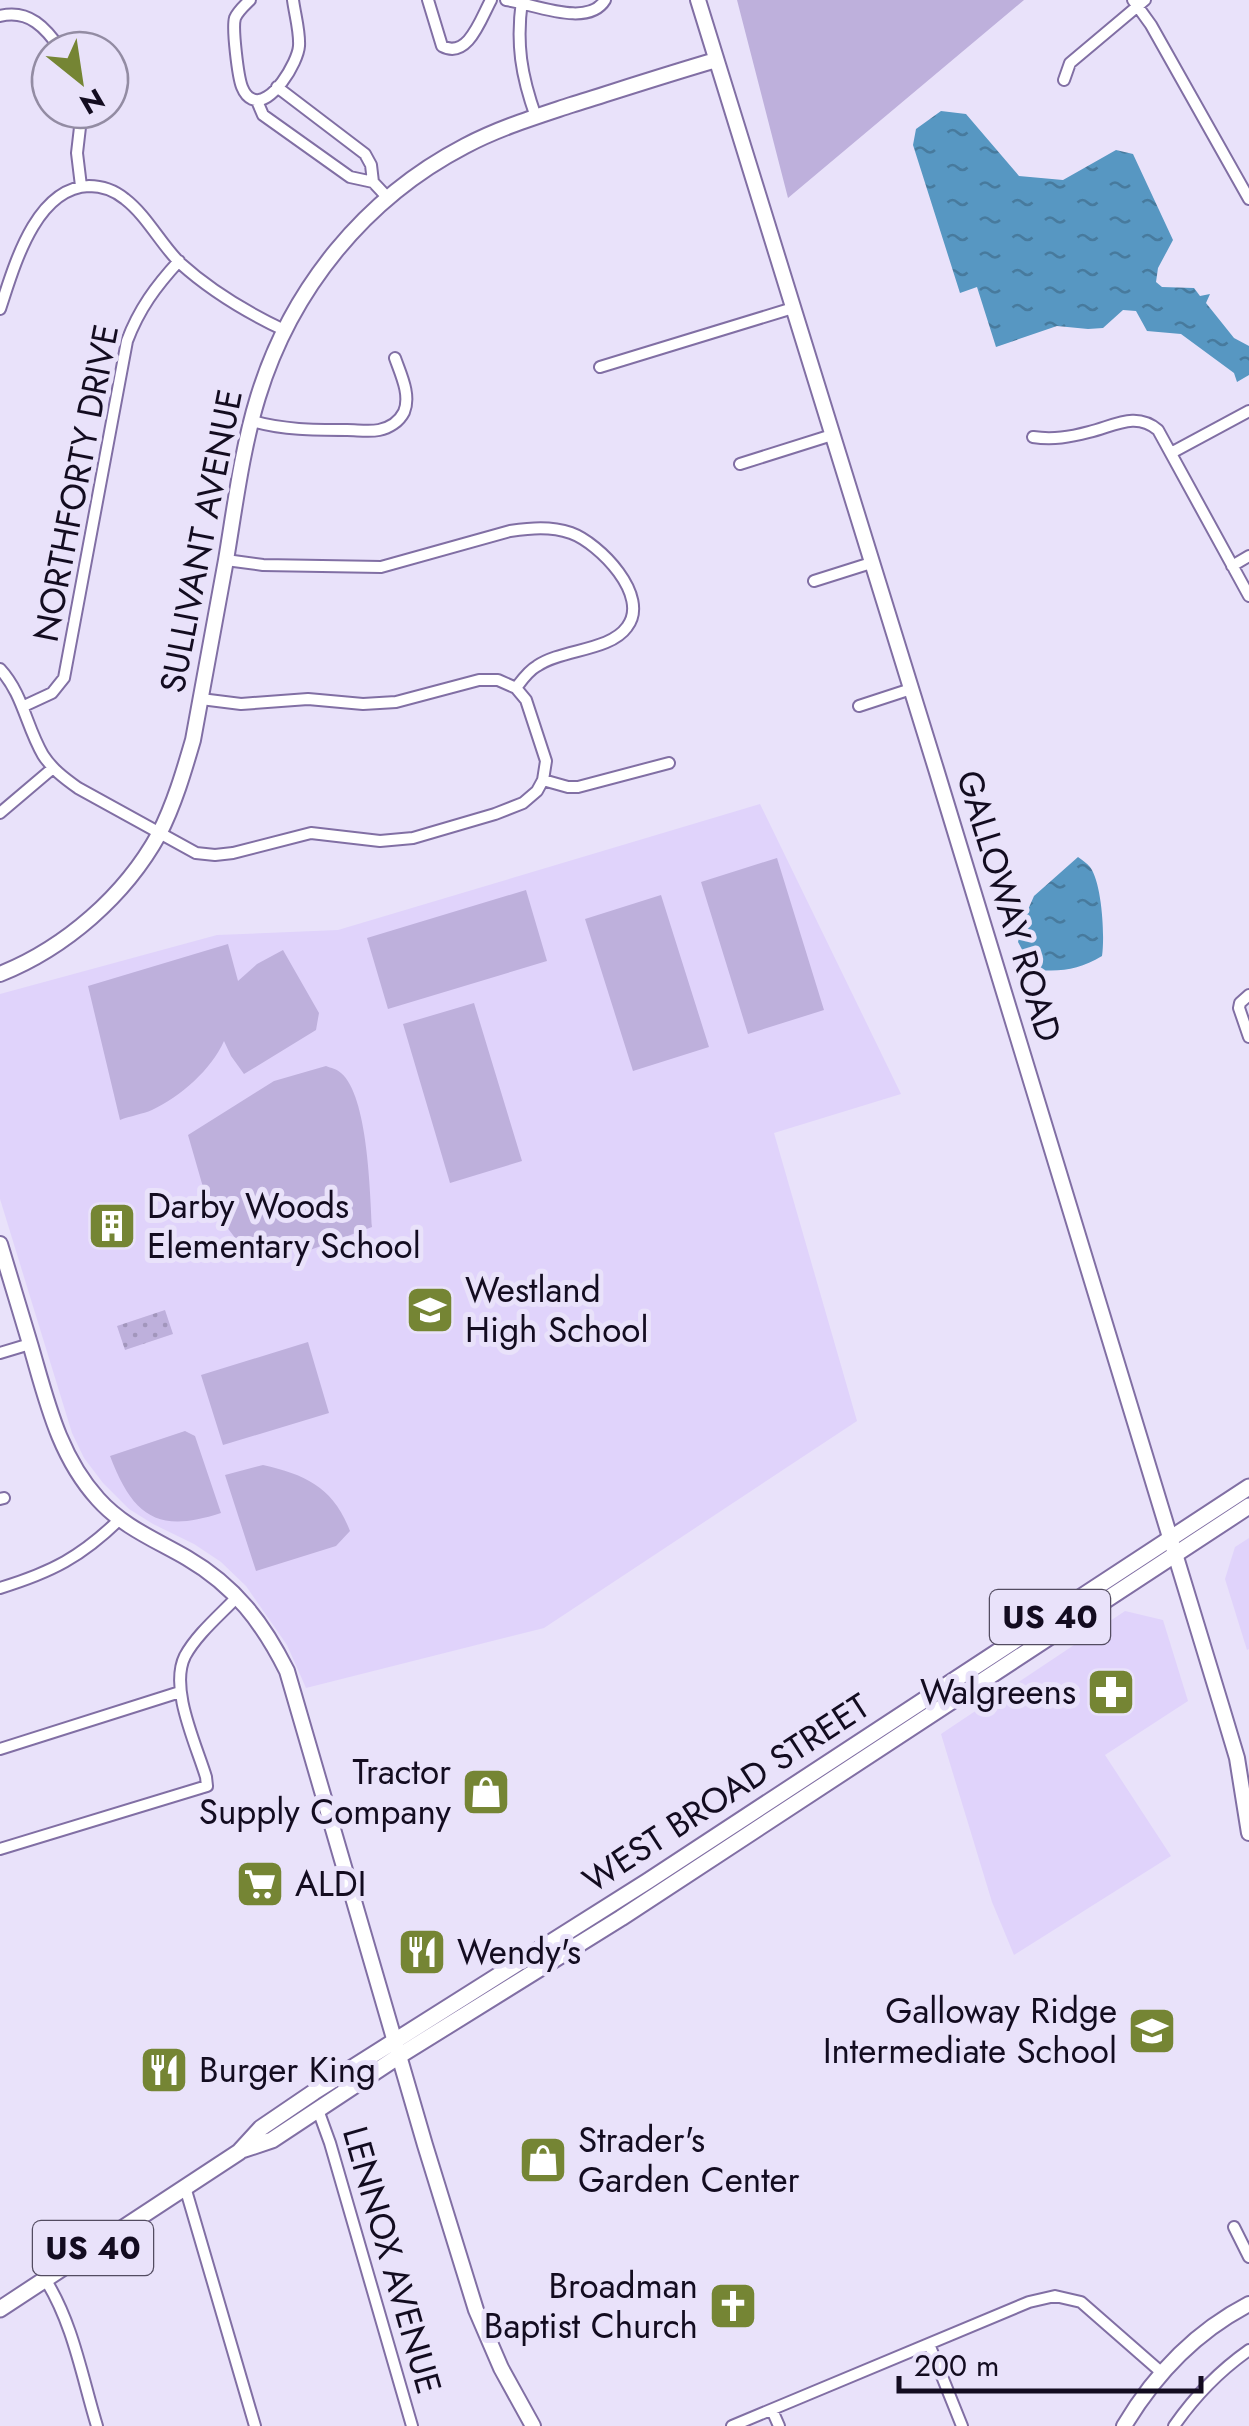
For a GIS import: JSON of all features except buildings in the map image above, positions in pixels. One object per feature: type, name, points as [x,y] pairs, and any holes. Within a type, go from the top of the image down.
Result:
[{"type":"main road","name":"WEST BROAD STREET","points":[[1172,1547],[1249,1486]]},
{"type":"main road","name":"WEST BROAD STREET","points":[[239,2152],[261,2128],[397,2049],[664,1871],[1172,1547],[1249,1506]]},
{"type":"main road","name":"WEST BROAD STREET","points":[[0,2310],[239,2152],[272,2140],[318,2110],[397,2049]]},
{"type":"street","points":[[250,0],[234,25],[242,89],[257,101],[277,87],[295,61],[299,46],[293,0]]},
{"type":"street","points":[[428,0],[442,46],[456,51],[463,48],[491,0]]},
{"type":"street","points":[[506,0],[551,4],[578,14],[590,14],[605,0]]},
{"type":"street","name":"GALLOWAY ROAD","points":[[698,0],[1237,1758],[1249,1833]]},
{"type":"street","points":[[522,1],[518,50],[536,117]]},
{"type":"street","points":[[1064,80],[1070,63],[1139,2],[1249,199]]},
{"type":"street","points":[[0,16],[19,14],[44,30]]},
{"type":"street","name":"SULLIVANT AVENUE","points":[[0,974],[76,930],[126,880],[158,834],[193,740],[252,422],[265,376],[284,330],[330,258],[388,198],[467,144],[536,117],[716,60]]},
{"type":"street","points":[[277,87],[365,154],[373,182],[388,198]]},
{"type":"street","points":[[257,101],[263,115],[350,178],[373,182]]},
{"type":"street","points":[[80,130],[81,186]]},
{"type":"street","points":[[0,309],[15,266],[50,202],[81,186],[96,186],[126,199],[179,261],[221,296],[284,330]]},
{"type":"street","name":"NORTHFORTY DRIVE","points":[[24,706],[52,692],[64,678],[127,341],[135,319],[154,289],[179,261]]},
{"type":"street","points":[[600,367],[793,308]]},
{"type":"street","points":[[252,422],[304,430],[377,430],[391,426],[402,416],[407,401],[395,358]]},
{"type":"street","points":[[1171,453],[1249,411]]},
{"type":"street","points":[[1033,436],[1050,440],[1122,421],[1150,424],[1158,430],[1249,596]]},
{"type":"street","points":[[740,464],[832,435]]},
{"type":"street","points":[[226,560],[263,566],[381,567],[510,531],[552,528],[574,534],[607,557],[620,574],[634,604],[632,620],[610,640],[539,664],[516,688]]},
{"type":"street","points":[[1232,566],[1249,556]]},
{"type":"street","points":[[814,581],[872,563]]},
{"type":"street","points":[[0,669],[13,685],[36,740],[53,768],[78,788],[196,853],[234,853],[312,834],[380,841],[413,838],[507,810],[531,798],[543,780],[546,761],[531,709],[516,688],[498,680],[478,680],[396,702],[364,704],[308,699],[241,704],[200,699]]},
{"type":"street","points":[[859,706],[911,689]]},
{"type":"street","points":[[543,780],[578,788],[669,763]]},
{"type":"street","points":[[0,814],[53,768]]},
{"type":"street","points":[[1249,995],[1239,1008],[1249,1037]]},
{"type":"street","points":[[0,1244],[50,1415],[65,1452],[84,1482],[120,1519],[196,1564],[237,1596],[270,1638],[287,1671],[476,2310],[532,2426]]},
{"type":"street","points":[[0,1353],[30,1344]]},
{"type":"street","points":[[0,1588],[57,1568],[120,1519]]},
{"type":"street","points":[[0,1849],[204,1788],[208,1783],[180,1692],[180,1668],[187,1653],[237,1596]]},
{"type":"street","points":[[0,1749],[180,1692]]},
{"type":"street","name":"LENNOX AVENUE","points":[[318,2110],[412,2426]]},
{"type":"street","points":[[185,2187],[255,2426]]},
{"type":"street","points":[[1234,2227],[1249,2257]]},
{"type":"street","points":[[45,2280],[68,2330],[96,2426]]},
{"type":"street","points":[[732,2426],[1030,2302],[1055,2296],[1081,2302],[1161,2372]]},
{"type":"street","points":[[1124,2426],[1161,2372],[1221,2320],[1249,2304]]},
{"type":"street","points":[[928,2344],[962,2426]]},
{"type":"street","points":[[1174,2426],[1196,2396],[1249,2350]]},
{"type":"street","points":[[772,2410],[779,2426]]},
{"type":"shaded area","points":[[737,0],[1024,0],[788,198]]},
{"type":"shaded area","name":"Westland High School","points":[[760,804],[901,1094],[774,1133],[857,1421],[544,1628],[306,1688],[287,1645],[246,1586],[194,1544],[129,1509],[84,1458],[72,1433],[0,1199],[0,994],[217,935],[338,930]]},
{"type":"shaded area","points":[[777,858],[824,1010],[748,1034],[701,882]]},
{"type":"shaded area","points":[[526,890],[547,961],[388,1009],[367,938]]},
{"type":"shaded area","points":[[661,895],[709,1047],[633,1071],[585,919]]},
{"type":"shaded area","points":[[228,944],[238,981],[257,964],[283,950],[319,1013],[316,1030],[244,1074],[224,1041],[203,1072],[184,1090],[152,1110],[120,1120],[88,986]]},
{"type":"shaded area","points":[[474,1003],[522,1161],[450,1183],[403,1024]]},
{"type":"shaded area","points":[[326,1066],[341,1073],[357,1102],[366,1145],[372,1227],[310,1250],[242,1247],[207,1201],[188,1135],[274,1081]]},
{"type":"shaded area","points":[[165,1310],[173,1334],[125,1350],[117,1326]]},
{"type":"shaded area","points":[[308,1342],[329,1413],[223,1445],[201,1375]]},
{"type":"shaded area","points":[[185,1431],[195,1436],[221,1513],[199,1519],[164,1520],[138,1506],[110,1456]]},
{"type":"shaded area","points":[[263,1465],[316,1485],[335,1504],[350,1531],[336,1546],[256,1571],[225,1475]]},
{"type":"shaded area","points":[[1249,1538],[1247,1650],[1225,1579],[1235,1547]]},
{"type":"shaded area","points":[[1125,1611],[1163,1620],[1188,1701],[1105,1755],[1171,1856],[1014,1955],[992,1902],[941,1734]]},
{"type":"water","points":[[941,111],[966,114],[1019,176],[1063,180],[1116,150],[1133,154],[1173,240],[1158,268],[1156,282],[1162,287],[1194,288],[1200,296],[1210,294],[1206,303],[1234,338],[1249,346],[1249,375],[1237,382],[1234,373],[1181,334],[1147,331],[1136,311],[1123,310],[1103,328],[1057,326],[996,347],[977,287],[960,293],[913,145],[916,129]]},
{"type":"water","points":[[1078,857],[1090,867],[1100,897],[1102,956],[1071,969],[1038,970],[1018,942],[1023,921],[1034,896]]},
{"type":"place","name":"Darby Woods Elementary School","points":[[112,1226]]},
{"type":"place","name":"Westland High School","points":[[430,1310]]},
{"type":"place","name":"Walgreens","points":[[1111,1692]]},
{"type":"place","name":"Tractor Supply Company","points":[[486,1792]]},
{"type":"place","name":"ALDI","points":[[260,1884]]},
{"type":"place","name":"Wendy's","points":[[422,1952]]},
{"type":"place","name":"Galloway Ridge Intermediate School","points":[[1152,2031]]},
{"type":"place","name":"Burger King","points":[[164,2070]]},
{"type":"place","name":"Strader's Garden Center","points":[[543,2160]]},
{"type":"place","name":"Broadman Baptist Church","points":[[733,2306]]}]
